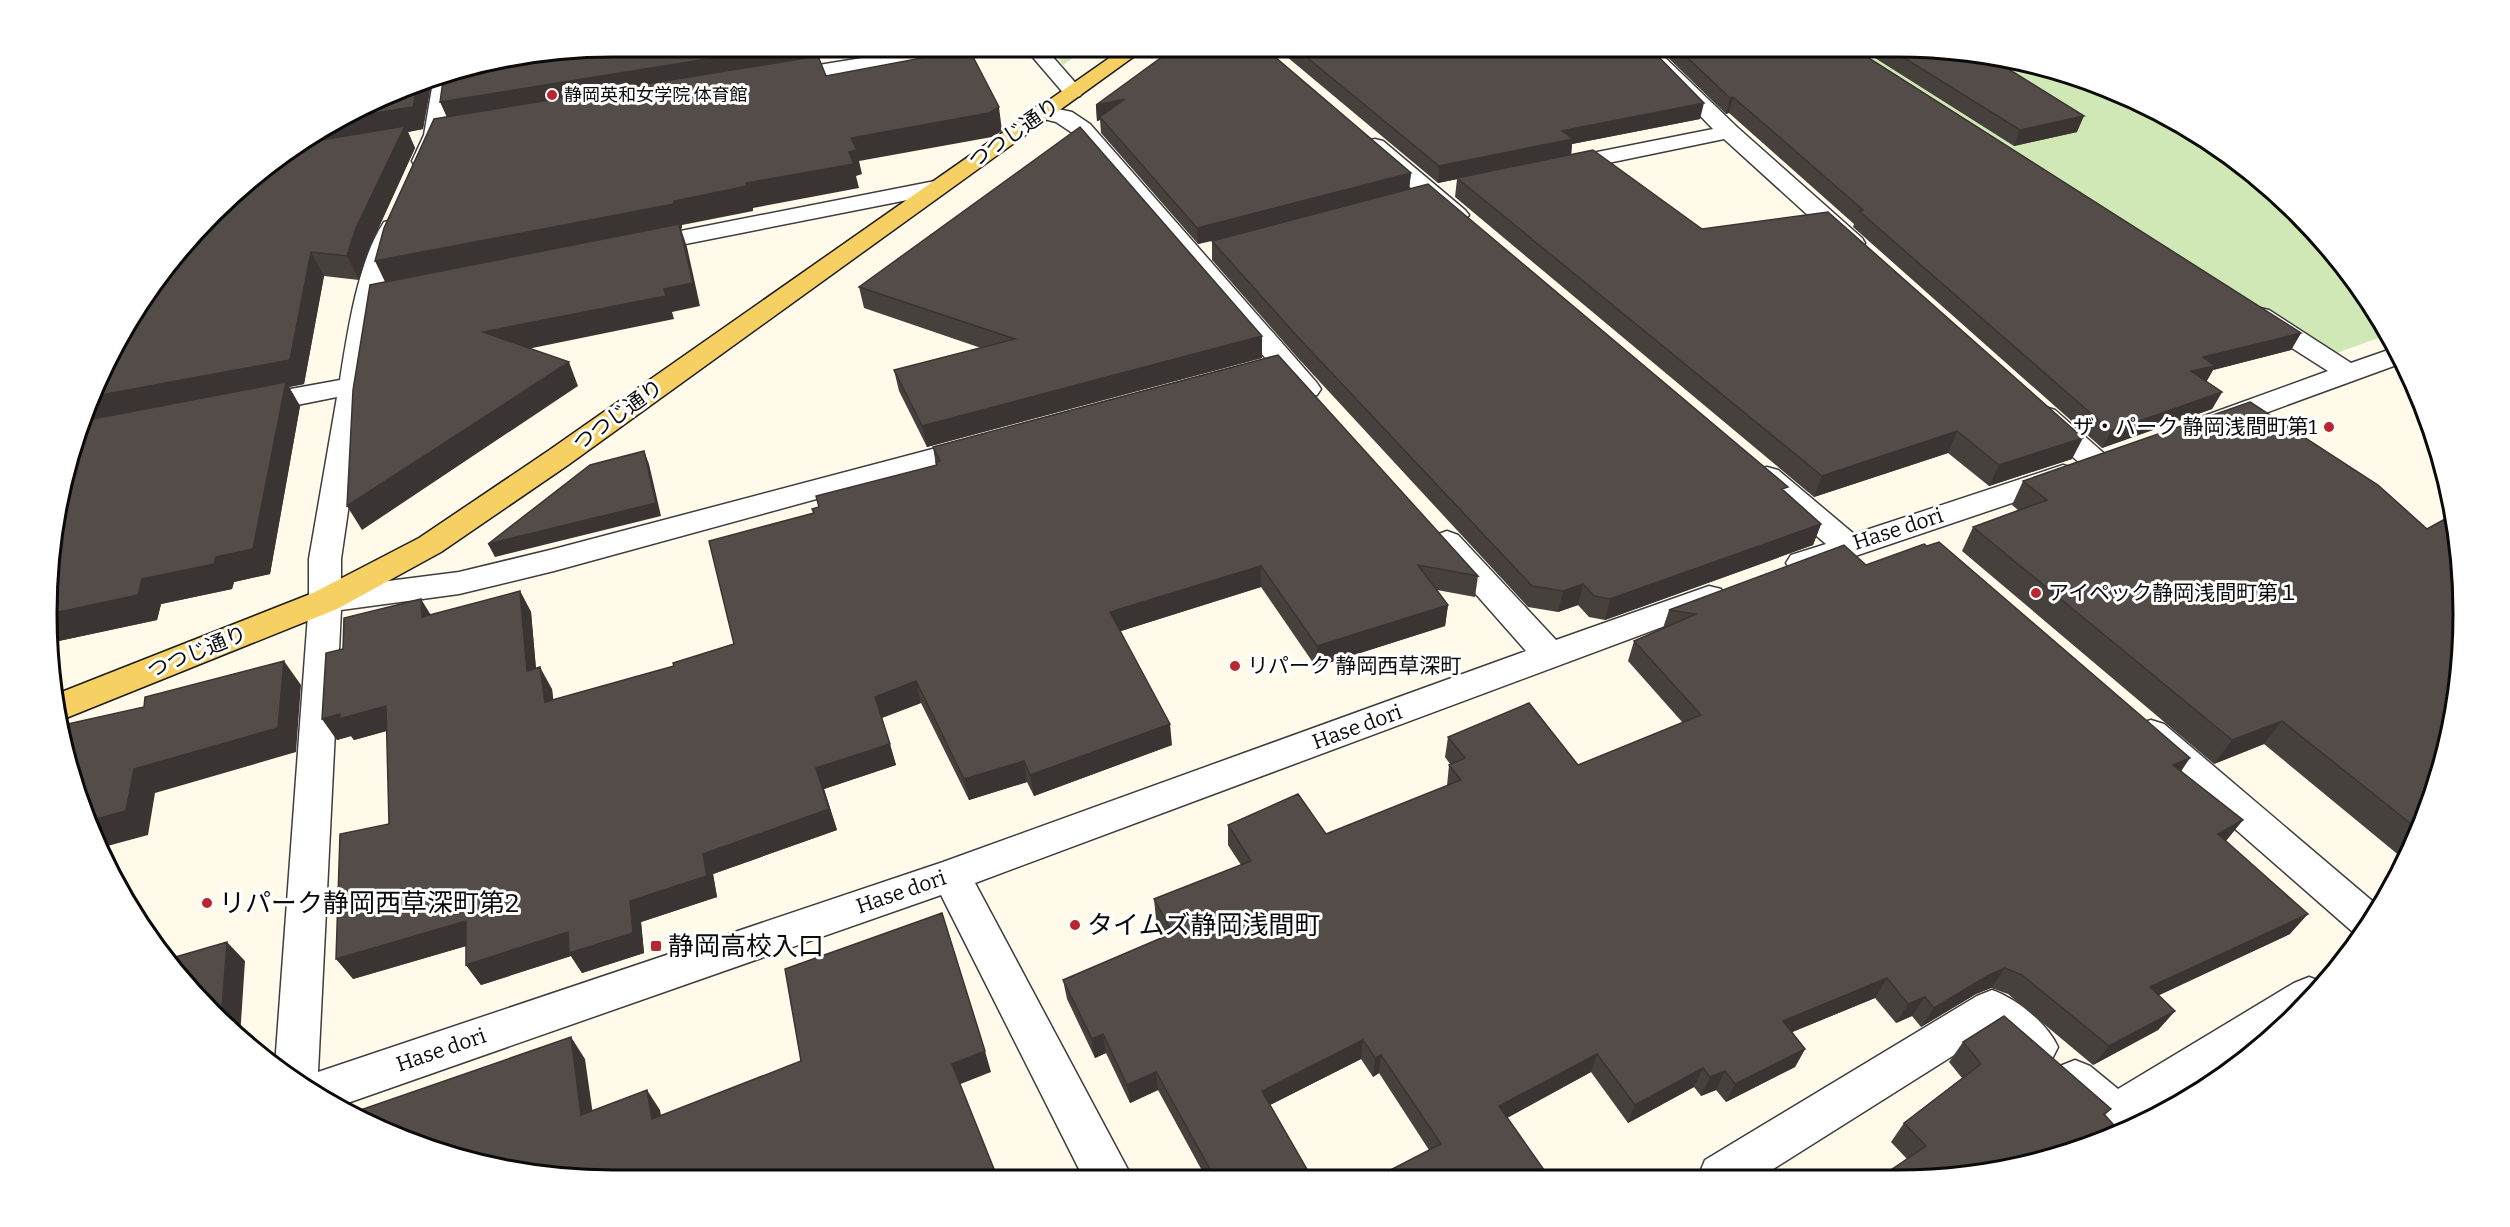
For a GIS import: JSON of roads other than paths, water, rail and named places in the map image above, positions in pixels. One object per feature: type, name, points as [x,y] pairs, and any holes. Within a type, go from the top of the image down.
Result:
[{"type":"main road","name":"つつじ通り","points":[[65,705],[325,601],[430,545],[558,458],[1122,57]]},
{"type":"street","points":[[765,80],[901,57]]},
{"type":"street","points":[[1043,57],[1073,92]]},
{"type":"street","points":[[1654,57],[1729,132],[1869,258]]},
{"type":"street","points":[[297,1071],[325,601],[325,559],[363,320],[380,297],[382,252],[435,135],[443,85]]},
{"type":"street","points":[[1044,112],[1064,117],[1082,129],[1204,253],[1272,366],[1323,406]]},
{"type":"street","points":[[1359,131],[1475,231]]},
{"type":"street","points":[[1533,172],[1729,132]]},
{"type":"street","points":[[623,249],[935,188]]},
{"type":"street","points":[[2239,303],[2349,373]]},
{"type":"street","points":[[2185,432],[2391,358]]},
{"type":"street","points":[[226,411],[352,386]]},
{"type":"street","points":[[2027,400],[2097,463]]},
{"type":"street","points":[[325,601],[459,583],[566,557],[1006,438]]},
{"type":"street","name":"Hase dori","points":[[1771,574],[2130,452]]},
{"type":"street","points":[[1748,461],[1848,546]]},
{"type":"street","points":[[1910,526],[1937,549]]},
{"type":"street","points":[[1433,527],[1551,656]]},
{"type":"street","name":"Hase dori","points":[[327,1090],[951,875],[1738,586]]},
{"type":"street","points":[[2126,711],[2363,917]]},
{"type":"street","points":[[951,875],[1104,1170]]},
{"type":"street","points":[[1731,1170],[1992,1009],[2115,1115],[2288,1009]]},
{"type":"place","name":"静岡英和女学院 体育館","points":[[552,95]]},
{"type":"place","name":"ザ・パーク 静岡浅間町第1","points":[[2329,427]]},
{"type":"place","name":"アイペック静岡浅間町第１","points":[[2036,593]]},
{"type":"place","name":"リパーク 静岡西草深町","points":[[1235,666]]},
{"type":"place","name":"リパーク静岡西草深町第2","points":[[207,903]]},
{"type":"place","name":"タイムズ静岡浅間町","points":[[1075,925]]},
{"type":"place","name":"静岡高校入口","points":[[656,946]]}]
